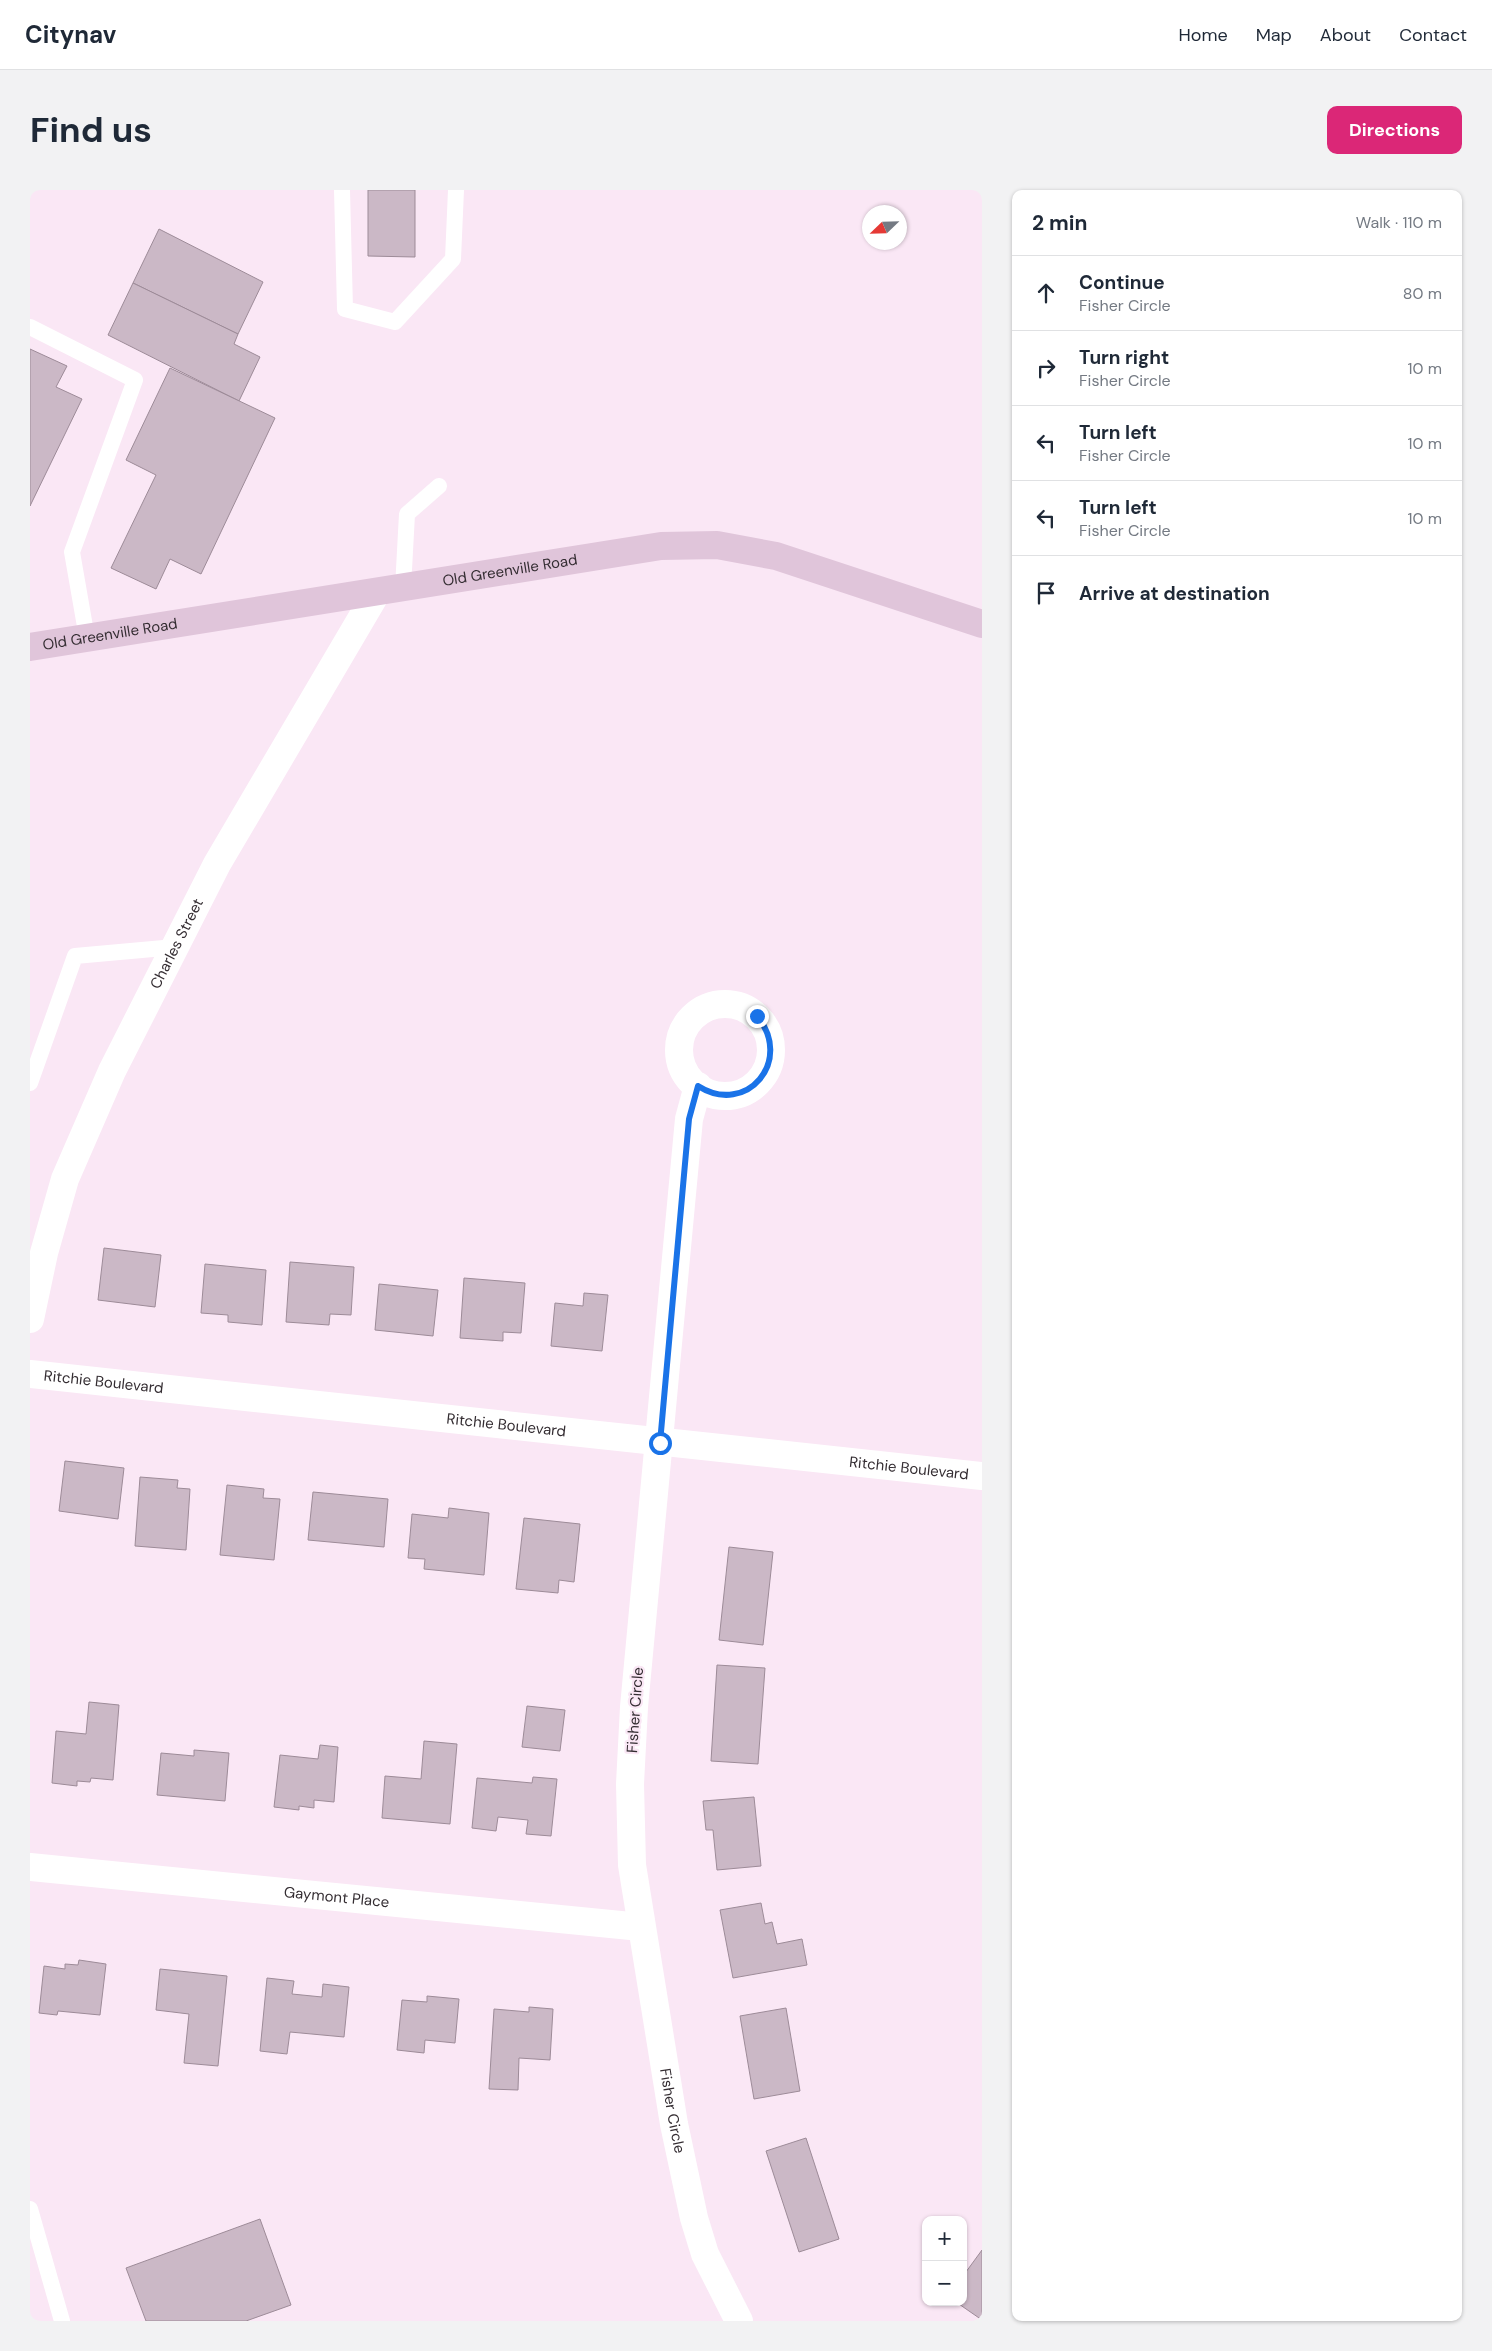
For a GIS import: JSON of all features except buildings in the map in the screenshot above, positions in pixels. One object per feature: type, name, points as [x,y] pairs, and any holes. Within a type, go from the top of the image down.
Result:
[{"type":"main road","name":"Old Greenville Road","points":[[30,647],[661,546],[717,545],[776,556],[982,624]]},
{"type":"street","name":"Charles Street","points":[[30,1319],[44,1253],[65,1179],[112,1071],[217,864],[390,590]]},
{"type":"street","name":"Fisher Circle","points":[[698,1086],[689,1119],[634,1707],[630,1784],[632,1866],[674,2124],[694,2218],[705,2254],[739,2321]]},
{"type":"street","name":"Ritchie Boulevard","points":[[30,1374],[982,1476]]},
{"type":"street","name":"Gaymont Place","points":[[30,1867],[641,1927]]},
{"type":"lane","points":[[342,190],[345,310],[395,322],[453,259],[456,190]]},
{"type":"lane","points":[[30,327],[135,380],[72,552],[86,638]]},
{"type":"lane","points":[[390,590],[407,514],[439,486]]},
{"type":"lane","points":[[30,1083],[75,956],[175,947]]},
{"type":"lane","points":[[30,2210],[62,2321]]},
{"type":"route","points":[[660,1443],[689,1119],[698,1086],[716,1095],[738,1094],[754,1085],[766,1071],[771,1050],[770,1038],[757,1016]]}]
